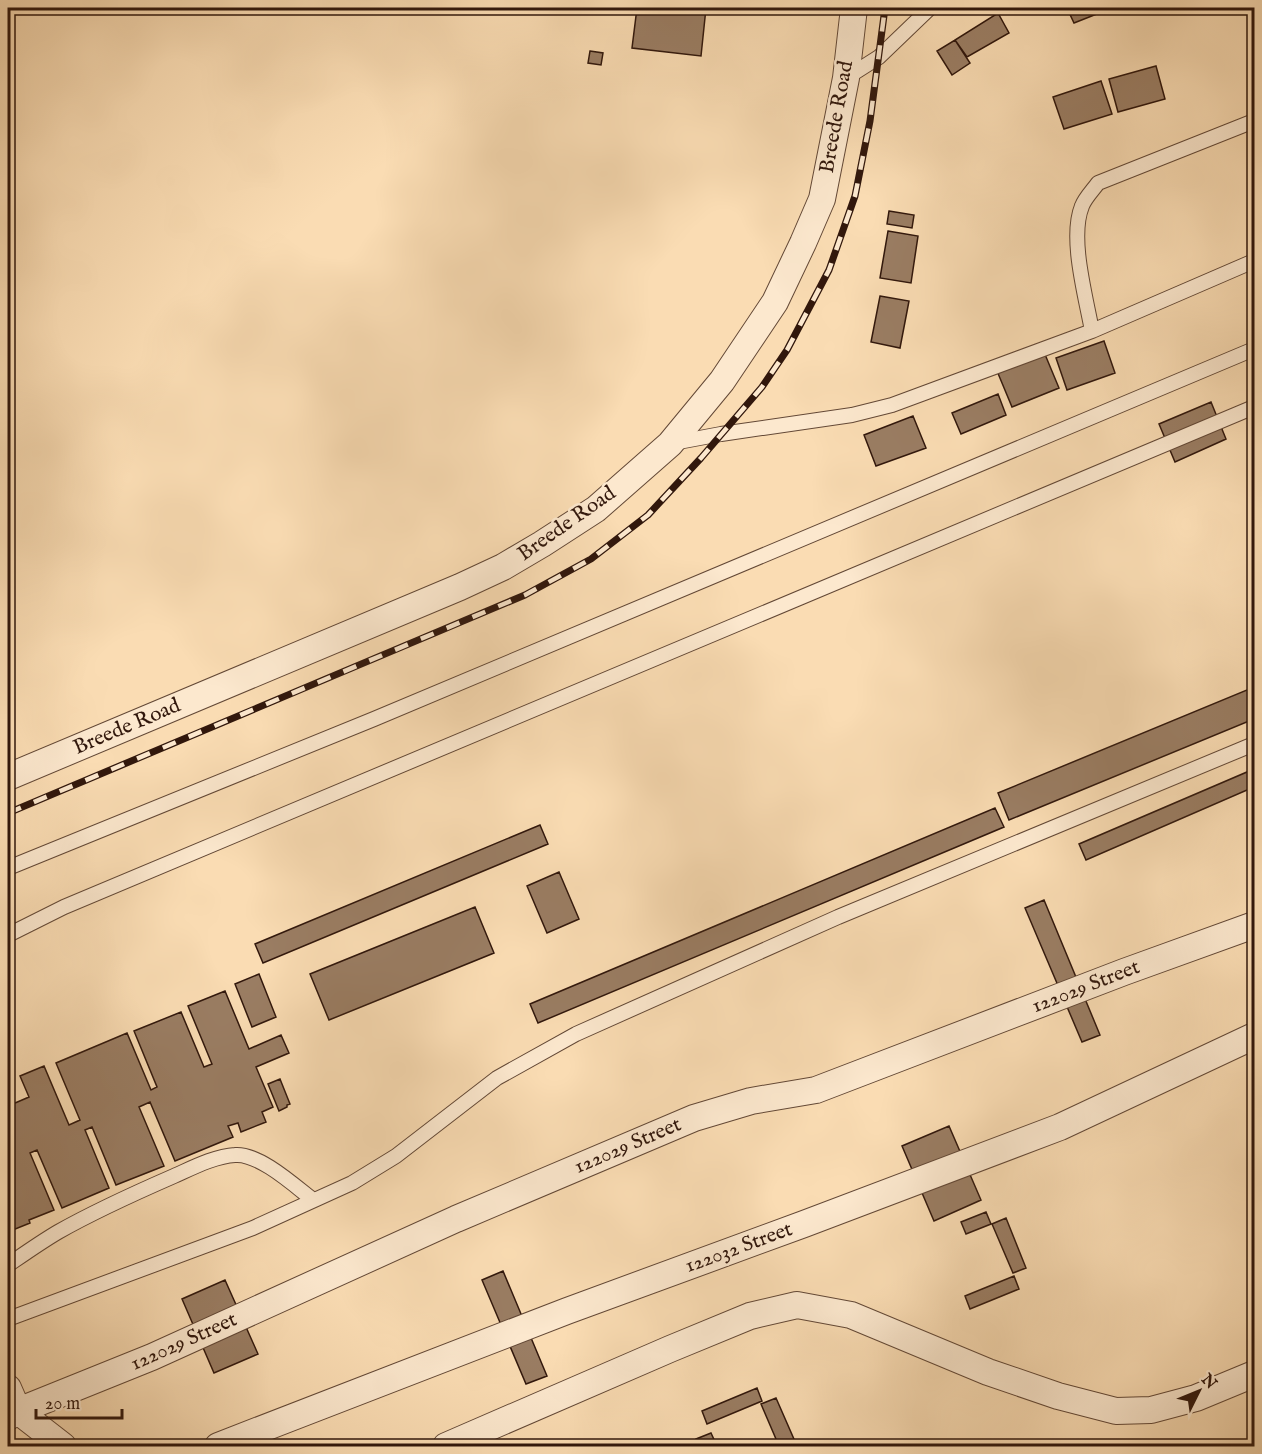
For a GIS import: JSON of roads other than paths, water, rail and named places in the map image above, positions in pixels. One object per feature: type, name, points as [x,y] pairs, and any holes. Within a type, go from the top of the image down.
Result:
[{"type":"street","name":"Breede Road","points":[[8,777],[343,637],[503,567],[596,509],[670,444],[722,381],[775,302],[822,199],[846,78],[854,8]]},
{"type":"street","name":"122029 Street","points":[[11,1420],[456,1218],[694,1118],[751,1101],[816,1090],[1124,972],[1254,925]]},
{"type":"street","name":"122032 Street","points":[[218,1446],[567,1311],[1059,1127],[1254,1036]]},
{"type":"street","points":[[446,1446],[750,1316],[798,1305],[851,1315],[988,1371],[1058,1396],[1116,1411],[1151,1410],[1196,1398],[1254,1374]]},
{"type":"street","points":[[8,1388],[11,1420],[63,1446]]},
{"type":"lane","points":[[846,78],[879,57],[930,8]]},
{"type":"lane","points":[[1092,331],[1076,233],[1082,206],[1098,183],[1254,121]]},
{"type":"lane","points":[[670,444],[721,434],[852,415],[892,405],[1092,331],[1254,261]]},
{"type":"lane","points":[[8,868],[375,719],[1254,349]]},
{"type":"lane","points":[[8,935],[64,907],[1254,407]]},
{"type":"lane","points":[[8,1319],[253,1228],[352,1183],[396,1156],[497,1078],[576,1034],[838,917],[1254,744]]},
{"type":"lane","points":[[8,1264],[57,1233],[100,1210],[210,1161],[236,1154],[255,1159],[282,1175],[313,1200]]},
{"type":"railway","points":[[8,813],[525,595],[591,559],[648,515],[762,387],[787,350],[829,270],[855,196],[870,121],[885,8]]}]
